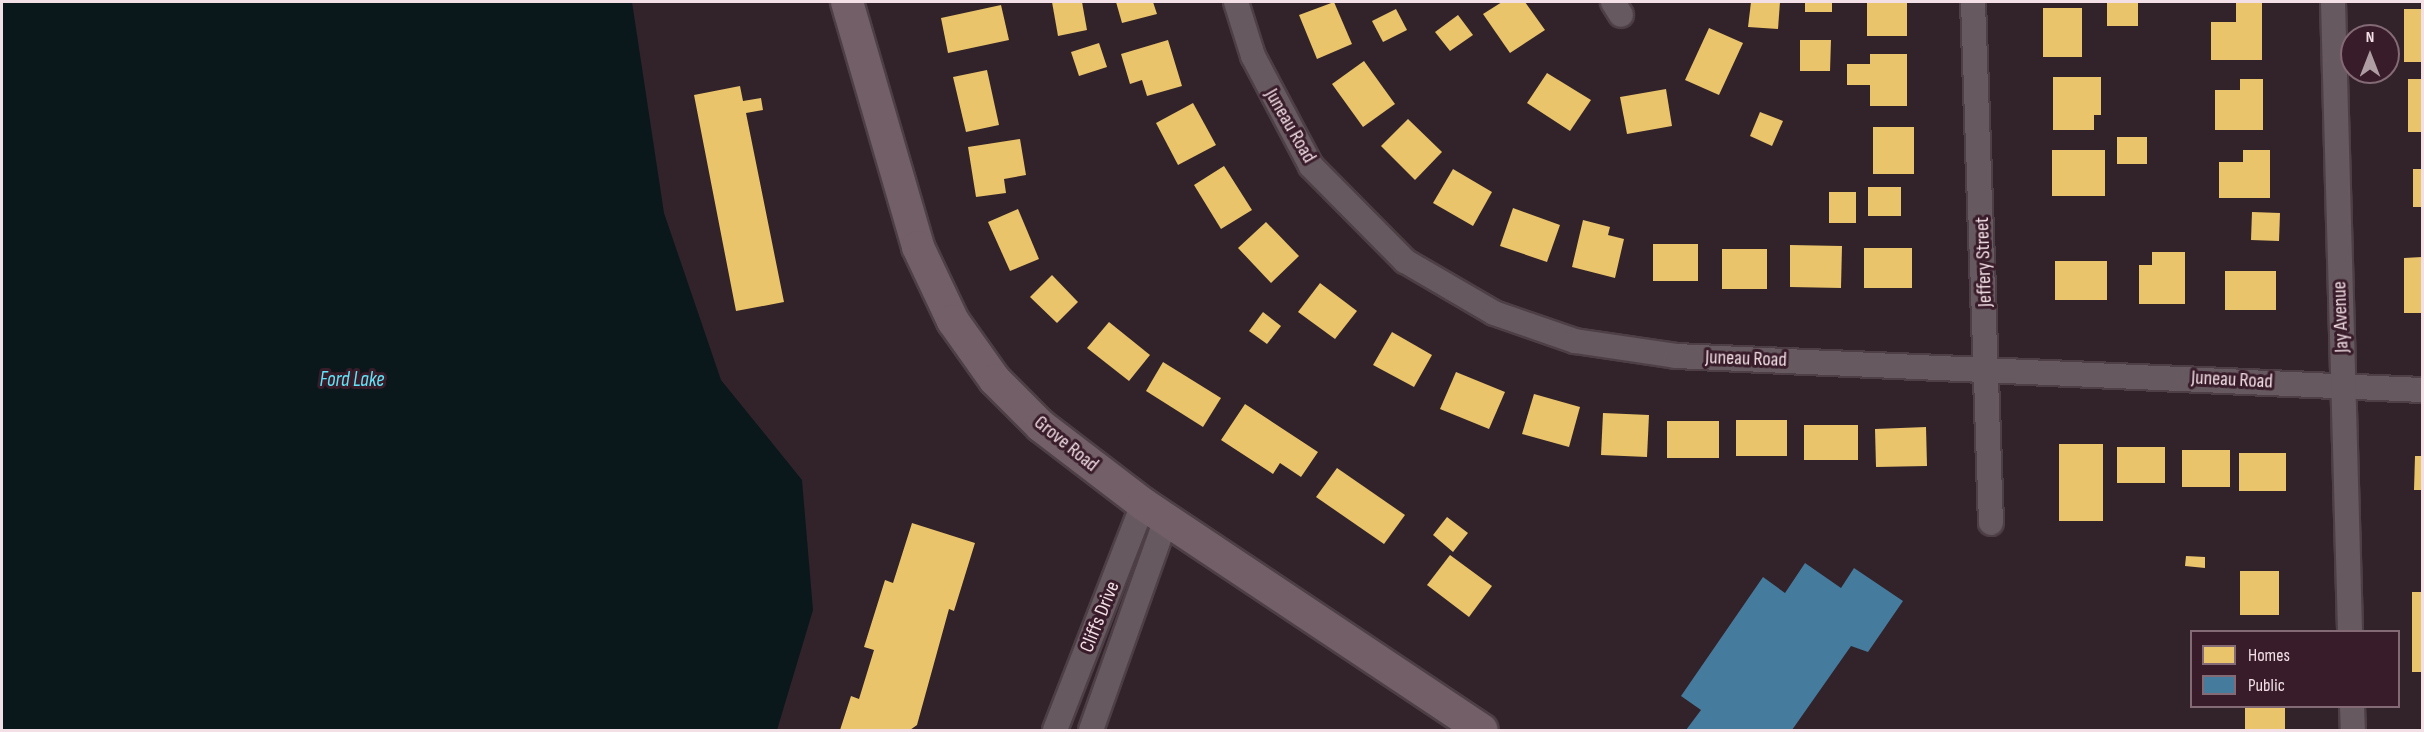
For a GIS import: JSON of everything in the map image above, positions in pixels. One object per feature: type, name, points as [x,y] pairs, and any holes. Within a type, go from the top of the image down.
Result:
[{"type":"main road","name":"Grove Road","points":[[847,2],[918,247],[953,321],[995,380],[1041,426],[1155,511],[1482,730]]},
{"type":"street","name":"Juneau Road","points":[[1236,2],[1252,56],[1311,166],[1405,261],[1494,313],[1575,341],[1676,356],[1990,368],[2422,390]]},
{"type":"street","name":"Jeffery Street","points":[[1973,2],[1990,368],[1991,523]]},
{"type":"street","name":"Jay Avenue","points":[[2333,2],[2350,630]]},
{"type":"street","name":"Cliffs Drive","points":[[1055,730],[1155,511]]},
{"type":"street","name":"Cliffs Drive","points":[[1091,730],[1155,511]]},
{"type":"street","points":[[2352,708],[2353,730]]},
{"type":"water","name":"Ford Lake","points":[[2,2],[632,2],[664,213],[721,380],[802,480],[813,610],[777,730],[2,730]]},
{"type":"building: Homes","points":[[1052,2],[1082,2],[1087,30],[1058,36]]},
{"type":"building: Homes","points":[[1116,2],[1153,2],[1157,14],[1122,23]]},
{"type":"building: Homes","points":[[1334,2],[1352,44],[1317,59],[1299,15]]},
{"type":"building: Homes","points":[[1502,2],[1525,2],[1545,30],[1510,53],[1483,14]]},
{"type":"building: Homes","points":[[1751,2],[1780,2],[1778,29],[1748,27]]},
{"type":"building: Homes","points":[[1805,2],[1832,2],[1832,12],[1805,12]]},
{"type":"building: Homes","points":[[1867,2],[1907,2],[1907,36],[1867,36]]},
{"type":"building: Homes","points":[[2107,2],[2138,2],[2138,26],[2107,26]]},
{"type":"building: Homes","points":[[2236,2],[2262,2],[2262,60],[2211,60],[2211,22],[2236,22]]},
{"type":"building: Homes","points":[[1001,5],[1009,40],[948,53],[941,18]]},
{"type":"building: Homes","points":[[2043,8],[2082,8],[2082,57],[2043,57]]},
{"type":"building: Homes","points":[[1396,9],[1407,30],[1383,42],[1372,21]]},
{"type":"building: Homes","points":[[2404,9],[2422,9],[2422,62],[2404,62]]},
{"type":"building: Homes","points":[[1458,15],[1473,35],[1450,51],[1435,32]]},
{"type":"building: Homes","points":[[1709,28],[1743,43],[1719,95],[1685,80]]},
{"type":"building: Homes","points":[[1168,40],[1182,86],[1147,96],[1142,80],[1130,84],[1121,54]]},
{"type":"building: Homes","points":[[1800,40],[1831,40],[1830,71],[1800,71]]},
{"type":"building: Homes","points":[[1099,43],[1107,67],[1079,76],[1071,52]]},
{"type":"building: Homes","points":[[1870,54],[1907,54],[1907,106],[1870,106],[1870,85],[1847,85],[1847,64],[1870,64]]},
{"type":"building: Homes","points":[[1364,61],[1395,104],[1363,127],[1332,84]]},
{"type":"building: Homes","points":[[987,70],[999,125],[966,132],[953,77]]},
{"type":"building: Homes","points":[[1547,73],[1591,100],[1570,131],[1527,103]]},
{"type":"building: Homes","points":[[2053,77],[2101,77],[2101,115],[2094,115],[2094,130],[2053,130]]},
{"type":"building: Homes","points":[[2240,79],[2263,79],[2263,130],[2215,130],[2215,90],[2240,90]]},
{"type":"building: Homes","points":[[2408,79],[2422,79],[2422,132],[2408,132]]},
{"type":"building: Homes","points":[[740,86],[743,101],[761,98],[763,110],[746,113],[784,302],[736,311],[694,95]]},
{"type":"building: Homes","points":[[1666,89],[1672,126],[1627,134],[1620,97]]},
{"type":"building: Homes","points":[[1193,103],[1216,145],[1178,165],[1156,123]]},
{"type":"building: Homes","points":[[1760,112],[1783,121],[1772,146],[1750,136]]},
{"type":"building: Homes","points":[[1408,119],[1442,152],[1415,180],[1381,146]]},
{"type":"building: Homes","points":[[1873,127],[1914,127],[1914,174],[1873,174]]},
{"type":"building: Homes","points":[[2117,137],[2147,137],[2147,164],[2117,164]]},
{"type":"building: Homes","points":[[1020,139],[1026,175],[1004,179],[1006,193],[976,197],[968,147]]},
{"type":"building: Homes","points":[[2052,150],[2105,150],[2105,196],[2052,196]]},
{"type":"building: Homes","points":[[2243,150],[2270,150],[2270,198],[2219,198],[2219,162],[2243,162]]},
{"type":"building: Homes","points":[[1224,166],[1252,210],[1221,229],[1194,185]]},
{"type":"building: Homes","points":[[1453,169],[1492,192],[1473,226],[1433,203]]},
{"type":"building: Homes","points":[[2413,169],[2422,169],[2422,207],[2413,207]]},
{"type":"building: Homes","points":[[1868,187],[1901,187],[1901,216],[1868,216]]},
{"type":"building: Homes","points":[[1829,192],[1856,192],[1856,223],[1829,223]]},
{"type":"building: Homes","points":[[1513,208],[1560,225],[1547,262],[1500,246]]},
{"type":"building: Homes","points":[[1018,209],[1039,259],[1010,271],[988,222]]},
{"type":"building: Homes","points":[[2252,212],[2280,213],[2279,241],[2251,240]]},
{"type":"building: Homes","points":[[1583,220],[1610,227],[1608,235],[1624,239],[1615,278],[1572,267]]},
{"type":"building: Homes","points":[[1266,222],[1299,256],[1271,283],[1238,248]]},
{"type":"building: Homes","points":[[1653,244],[1698,244],[1698,281],[1653,281]]},
{"type":"building: Homes","points":[[1790,245],[1842,246],[1841,288],[1790,287]]},
{"type":"building: Homes","points":[[1864,248],[1912,248],[1912,288],[1864,288]]},
{"type":"building: Homes","points":[[1722,249],[1767,249],[1767,289],[1722,289]]},
{"type":"building: Homes","points":[[2152,252],[2185,252],[2185,304],[2139,304],[2139,265],[2152,265]]},
{"type":"building: Homes","points":[[2422,257],[2422,313],[2404,313],[2404,258]]},
{"type":"building: Homes","points":[[2055,261],[2107,261],[2107,300],[2055,300]]},
{"type":"building: Homes","points":[[2225,271],[2276,271],[2276,310],[2225,310]]},
{"type":"building: Homes","points":[[1052,275],[1078,302],[1057,323],[1030,297]]},
{"type":"building: Homes","points":[[1320,283],[1357,311],[1335,339],[1298,312]]},
{"type":"building: Homes","points":[[1263,312],[1281,326],[1267,344],[1249,331]]},
{"type":"building: Homes","points":[[1109,322],[1150,355],[1129,381],[1087,348]]},
{"type":"building: Homes","points":[[1392,332],[1432,355],[1414,387],[1373,365]]},
{"type":"building: Homes","points":[[1163,362],[1221,398],[1203,427],[1146,391]]},
{"type":"building: Homes","points":[[1456,372],[1505,392],[1489,429],[1440,409]]},
{"type":"building: Homes","points":[[1534,394],[1580,407],[1569,447],[1522,434]]},
{"type":"building: Homes","points":[[1245,404],[1318,452],[1301,477],[1280,463],[1273,474],[1221,440]]},
{"type":"building: Homes","points":[[1603,413],[1649,415],[1647,457],[1601,455]]},
{"type":"building: Homes","points":[[1736,420],[1787,420],[1787,456],[1736,456]]},
{"type":"building: Homes","points":[[1667,421],[1719,421],[1719,458],[1667,458]]},
{"type":"building: Homes","points":[[1804,425],[1858,425],[1858,460],[1804,460]]},
{"type":"building: Homes","points":[[1926,427],[1927,466],[1876,467],[1875,429]]},
{"type":"building: Homes","points":[[2059,444],[2103,444],[2103,521],[2059,521]]},
{"type":"building: Homes","points":[[2117,447],[2165,447],[2165,483],[2117,483]]},
{"type":"building: Homes","points":[[2182,450],[2230,450],[2230,487],[2182,487]]},
{"type":"building: Homes","points":[[2239,453],[2286,453],[2286,491],[2239,491]]},
{"type":"building: Homes","points":[[2415,456],[2422,456],[2422,490],[2414,490]]},
{"type":"building: Homes","points":[[1337,468],[1405,515],[1384,544],[1316,497]]},
{"type":"building: Homes","points":[[1447,517],[1468,533],[1453,552],[1433,535]]},
{"type":"building: Homes","points":[[912,523],[975,543],[954,611],[949,609],[917,725],[910,730],[840,730],[851,696],[859,699],[874,650],[864,647],[885,580],[893,583]]},
{"type":"building: Homes","points":[[1450,555],[1492,586],[1469,617],[1427,585]]},
{"type":"building: Homes","points":[[2186,556],[2205,557],[2205,568],[2185,566]]},
{"type":"building: Homes","points":[[2240,571],[2279,571],[2279,615],[2240,615]]},
{"type":"building: Homes","points":[[2412,592],[2422,592],[2422,672],[2412,672]]},
{"type":"building: Homes","points":[[2245,708],[2285,708],[2285,730],[2245,730]]},
{"type":"building: Public","points":[[1805,563],[1841,588],[1854,568],[1903,601],[1868,652],[1851,646],[1792,730],[1686,730],[1701,710],[1681,696],[1763,577],[1785,593]]}]
